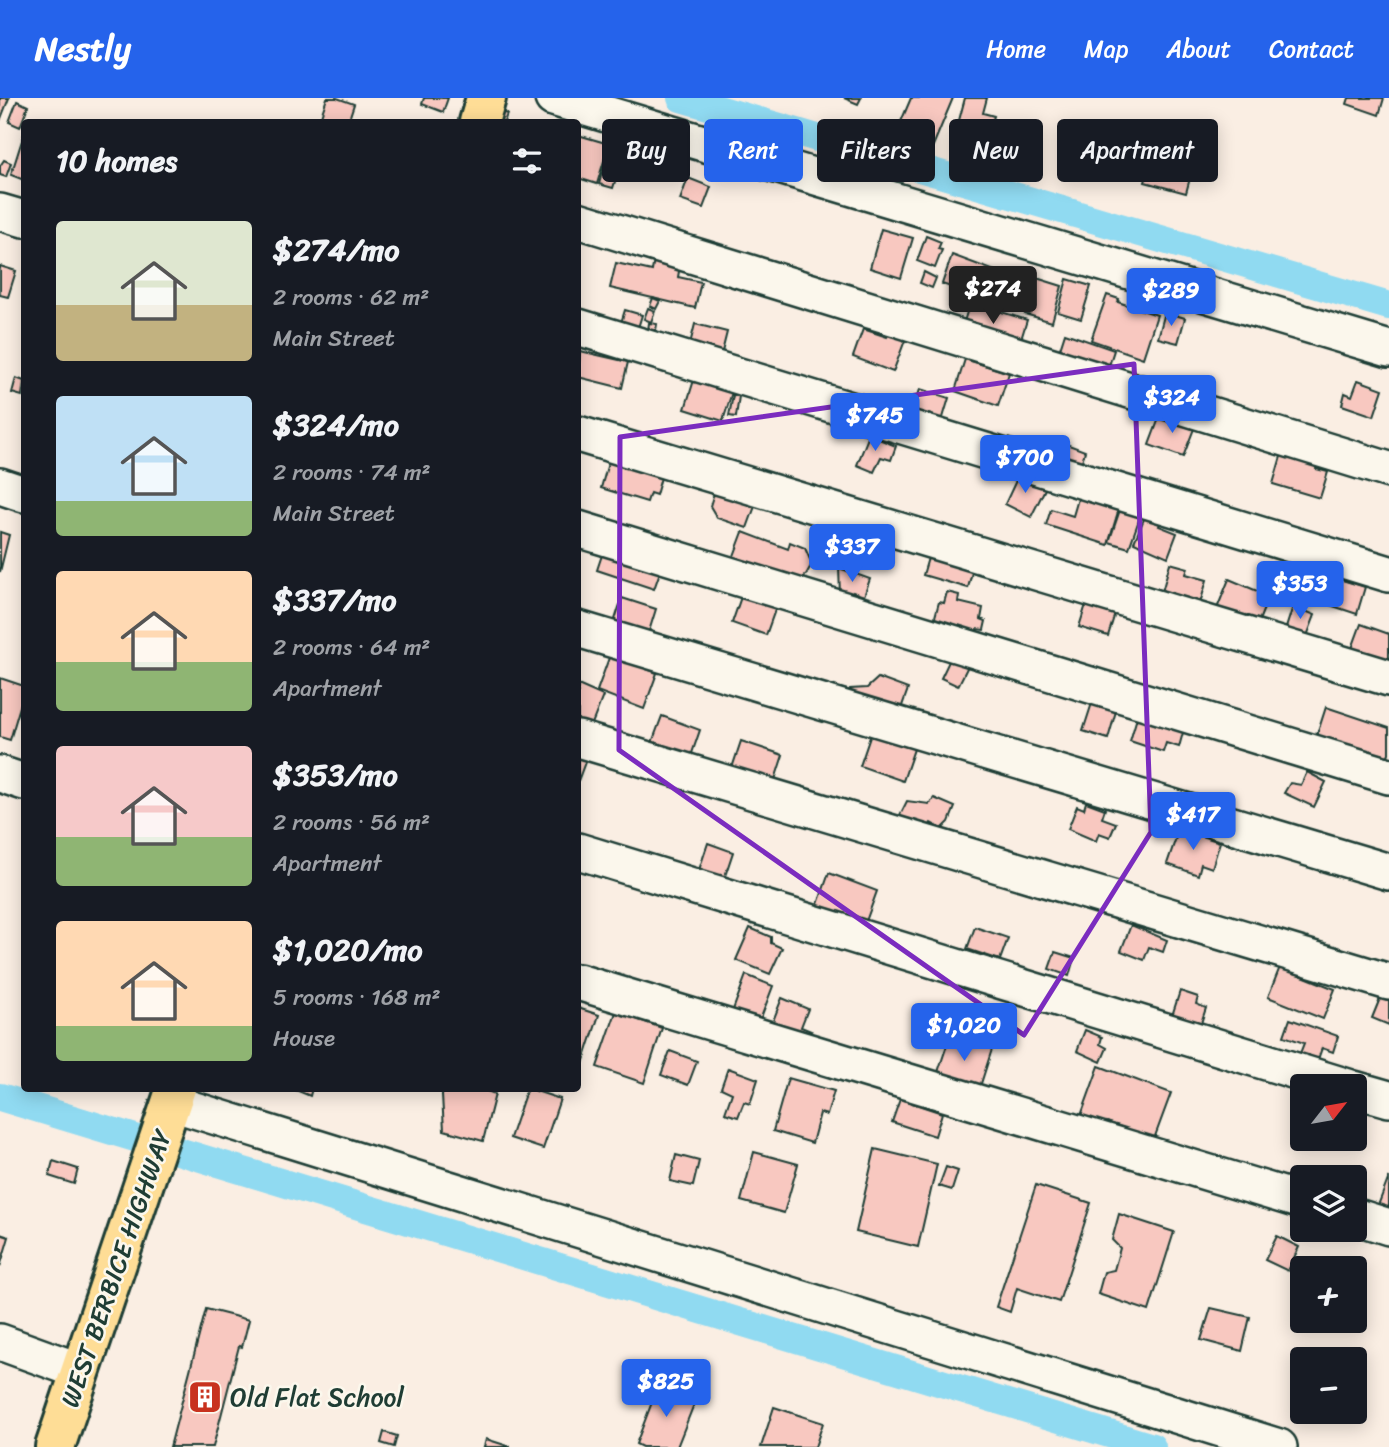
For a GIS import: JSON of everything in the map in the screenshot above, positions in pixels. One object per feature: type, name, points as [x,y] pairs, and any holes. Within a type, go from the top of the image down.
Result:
[{"type":"main road","points":[[480,119],[486,98]]},
{"type":"main road","name":"WEST BERBICE HIGHWAY","points":[[55,1447],[174,1096]]},
{"type":"street","points":[[553,98],[1389,349]]},
{"type":"street","points":[[0,212],[21,218]]},
{"type":"street","points":[[581,221],[1389,470]]},
{"type":"street","points":[[581,328],[1389,574]]},
{"type":"street","points":[[581,435],[1389,678]]},
{"type":"street","points":[[0,486],[21,493]]},
{"type":"street","points":[[581,530],[1389,776]]},
{"type":"street","points":[[581,630],[1389,872]]},
{"type":"street","points":[[581,740],[1389,982]]},
{"type":"street","points":[[0,774],[21,781]]},
{"type":"street","points":[[581,852],[1306,1074]]},
{"type":"street","points":[[581,983],[1290,1197]]},
{"type":"street","points":[[1367,1093],[1389,1099]]},
{"type":"street","points":[[174,1096],[1279,1447]]},
{"type":"street","points":[[1367,1220],[1389,1227]]},
{"type":"street","points":[[0,1342],[80,1370]]},
{"type":"highlighted area","points":[[1134,364],[1151,832],[1024,1035],[619,750],[620,437]]},
{"type":"building","points":[[0,98],[9,98],[0,121]]},
{"type":"building","points":[[327,98],[337,98],[354,104],[349,119],[320,119]]},
{"type":"building","points":[[424,98],[448,98],[443,112],[422,104]]},
{"type":"building","points":[[844,98],[861,98],[858,104]]},
{"type":"building","points":[[911,98],[953,98],[935,141],[935,119],[902,119]]},
{"type":"building","points":[[965,98],[987,98],[983,113],[994,116],[993,119],[959,119]]},
{"type":"building","points":[[1349,98],[1384,98],[1379,115],[1347,104]]},
{"type":"building","points":[[17,101],[28,106],[20,127],[9,122]]},
{"type":"building","points":[[499,111],[507,114],[505,119],[498,119]]},
{"type":"building","points":[[581,136],[602,142],[602,167],[597,184],[581,179]]},
{"type":"building","points":[[21,143],[21,179],[11,175]]},
{"type":"building","points":[[4,160],[11,163],[6,177],[0,175],[0,166]]},
{"type":"building","points":[[602,173],[602,182],[615,182],[613,188],[599,184]]},
{"type":"building","points":[[690,179],[711,187],[703,208],[680,200]]},
{"type":"building","points":[[1145,182],[1189,182],[1186,193]]},
{"type":"building","points":[[881,229],[913,238],[901,278],[870,268]]},
{"type":"building","points":[[926,236],[941,242],[938,249],[942,250],[935,268],[917,261]]},
{"type":"building","points":[[655,254],[681,260],[678,277],[701,282],[695,308],[610,288],[616,263],[652,271]]},
{"type":"building","points":[[952,255],[1006,275],[996,303],[942,284]]},
{"type":"building","points":[[0,266],[16,271],[8,297],[0,295]]},
{"type":"building","points":[[924,272],[936,278],[932,288],[920,283]]},
{"type":"building","points":[[1030,276],[1062,286],[1052,322],[1025,314],[1027,308],[1021,308]]},
{"type":"building","points":[[1067,279],[1091,286],[1081,319],[1058,312]]},
{"type":"building","points":[[1107,295],[1119,299],[1118,302],[1157,315],[1143,358],[1091,340]]},
{"type":"building","points":[[653,298],[660,301],[656,309],[650,306]]},
{"type":"building","points":[[970,302],[1027,320],[1018,349],[960,335]]},
{"type":"building","points":[[648,308],[655,311],[651,322],[644,319]]},
{"type":"building","points":[[625,310],[642,315],[637,331],[620,326]]},
{"type":"building","points":[[1165,312],[1185,318],[1178,343],[1158,338]]},
{"type":"building","points":[[649,323],[657,324],[656,330],[648,330]]},
{"type":"building","points":[[695,324],[727,332],[721,356],[689,348]]},
{"type":"building","points":[[863,329],[887,337],[890,329],[907,335],[893,372],[853,357]]},
{"type":"building","points":[[1065,333],[1114,350],[1105,378],[1056,361]]},
{"type":"building","points":[[581,351],[628,362],[622,388],[581,378]]},
{"type":"building","points":[[965,359],[1009,373],[998,406],[955,391]]},
{"type":"building","points":[[16,378],[21,380],[21,396],[12,393]]},
{"type":"building","points":[[694,380],[732,392],[723,421],[685,409]]},
{"type":"building","points":[[1358,380],[1383,389],[1374,416],[1342,405],[1345,393],[1352,396]]},
{"type":"building","points":[[920,389],[949,398],[939,431],[911,421]]},
{"type":"building","points":[[733,395],[739,396],[736,417],[729,416]]},
{"type":"building","points":[[1161,413],[1195,426],[1183,457],[1149,445]]},
{"type":"building","points":[[869,435],[896,446],[891,460],[881,457],[874,472],[857,465]]},
{"type":"building","points":[[1058,441],[1085,451],[1079,471],[1051,461]]},
{"type":"building","points":[[1284,446],[1319,456],[1316,469],[1328,472],[1320,498],[1273,484]]},
{"type":"building","points":[[611,452],[664,467],[656,495],[650,493],[647,502],[601,488]]},
{"type":"building","points":[[1019,474],[1046,487],[1031,517],[1005,504]]},
{"type":"building","points":[[726,487],[758,498],[747,528],[717,518],[710,506],[713,496]]},
{"type":"building","points":[[1080,492],[1120,505],[1108,545],[1046,525],[1051,509],[1073,516]]},
{"type":"building","points":[[1121,507],[1141,514],[1129,548],[1109,542]]},
{"type":"building","points":[[1147,512],[1162,519],[1159,526],[1177,533],[1168,557],[1134,542]]},
{"type":"building","points":[[855,526],[885,539],[874,567],[844,554]]},
{"type":"building","points":[[0,532],[9,535],[0,572]]},
{"type":"building","points":[[743,532],[788,549],[790,542],[805,548],[812,564],[800,585],[731,564]]},
{"type":"building","points":[[604,549],[661,569],[654,589],[597,570]]},
{"type":"building","points":[[930,551],[974,564],[968,588],[923,575]]},
{"type":"building","points":[[1170,563],[1188,568],[1186,574],[1207,580],[1198,610],[1160,599]]},
{"type":"building","points":[[839,568],[870,579],[864,596],[853,592],[851,598],[840,594]]},
{"type":"building","points":[[1229,579],[1269,596],[1256,628],[1216,611]]},
{"type":"building","points":[[1339,579],[1365,587],[1357,614],[1330,605]]},
{"type":"building","points":[[947,592],[959,595],[958,602],[983,608],[981,619],[986,621],[984,630],[977,629],[975,638],[932,628],[939,602],[944,603]]},
{"type":"building","points":[[742,594],[776,607],[766,635],[732,623]]},
{"type":"building","points":[[622,598],[656,609],[646,641],[612,629]]},
{"type":"building","points":[[1088,598],[1117,607],[1108,636],[1079,627]]},
{"type":"building","points":[[1293,606],[1315,615],[1307,636],[1286,628]]},
{"type":"building","points":[[1361,624],[1389,634],[1389,668],[1350,654]]},
{"type":"building","points":[[610,655],[657,673],[644,709],[597,691]]},
{"type":"building","points":[[951,657],[968,666],[958,686],[941,678]]},
{"type":"building","points":[[0,678],[21,685],[21,703],[10,740],[0,737]]},
{"type":"building","points":[[878,678],[908,689],[897,720],[846,701],[850,689],[867,688]]},
{"type":"building","points":[[581,686],[603,696],[590,729],[581,730]]},
{"type":"building","points":[[1092,703],[1116,711],[1108,739],[1083,731]]},
{"type":"building","points":[[1326,707],[1389,728],[1389,753],[1383,767],[1314,744]]},
{"type":"building","points":[[1138,714],[1184,729],[1179,747],[1166,743],[1163,752],[1130,741]]},
{"type":"building","points":[[662,716],[700,730],[689,762],[650,748]]},
{"type":"building","points":[[872,731],[915,746],[903,781],[860,766]]},
{"type":"building","points":[[741,741],[783,755],[772,789],[730,774]]},
{"type":"building","points":[[581,751],[588,754],[581,773]]},
{"type":"building","points":[[1307,772],[1326,782],[1314,807],[1284,793],[1290,783],[1301,785]]},
{"type":"building","points":[[934,798],[955,807],[949,822],[942,829],[931,823],[923,839],[895,825],[907,801],[929,804]]},
{"type":"building","points":[[1086,802],[1105,809],[1102,818],[1116,823],[1110,837],[1099,833],[1096,841],[1068,829],[1077,806],[1084,809]]},
{"type":"building","points":[[1179,829],[1220,842],[1212,868],[1201,864],[1198,875],[1167,864]]},
{"type":"building","points":[[708,843],[733,852],[724,879],[699,870]]},
{"type":"building","points":[[829,873],[877,891],[865,924],[817,907]]},
{"type":"building","points":[[1131,925],[1167,940],[1163,952],[1149,947],[1144,960],[1121,951]]},
{"type":"building","points":[[975,927],[1008,938],[1000,960],[967,949]]},
{"type":"building","points":[[750,928],[771,937],[771,943],[782,948],[770,974],[736,960]]},
{"type":"building","points":[[1055,952],[1074,958],[1069,976],[1049,969]]},
{"type":"building","points":[[1280,967],[1335,989],[1323,1019],[1268,997]]},
{"type":"building","points":[[746,975],[773,986],[760,1020],[733,1010]]},
{"type":"building","points":[[1180,991],[1198,997],[1196,1004],[1206,1008],[1199,1029],[1171,1019]]},
{"type":"building","points":[[1383,991],[1389,994],[1389,1025],[1372,1018]]},
{"type":"building","points":[[782,998],[808,1009],[801,1027],[811,1031],[801,1038],[771,1026]]},
{"type":"building","points":[[581,1009],[599,1015],[581,1070]]},
{"type":"building","points":[[616,1012],[662,1028],[644,1083],[597,1067]]},
{"type":"building","points":[[1290,1019],[1338,1036],[1333,1052],[1322,1048],[1317,1062],[1299,1056],[1304,1043],[1284,1036]]},
{"type":"building","points":[[952,1030],[994,1043],[977,1096],[934,1084]]},
{"type":"building","points":[[1085,1030],[1102,1037],[1100,1044],[1107,1048],[1101,1062],[1077,1051]]},
{"type":"building","points":[[670,1051],[697,1061],[688,1085],[661,1075]]},
{"type":"building","points":[[1099,1066],[1171,1093],[1154,1139],[1107,1122],[1103,1133],[1078,1124]]},
{"type":"building","points":[[728,1068],[758,1079],[750,1104],[744,1102],[738,1117],[725,1113],[732,1093],[721,1088]]},
{"type":"building","points":[[788,1078],[834,1091],[827,1115],[820,1113],[812,1143],[773,1131]]},
{"type":"building","points":[[444,1092],[495,1094],[483,1141],[444,1130]]},
{"type":"building","points":[[526,1092],[539,1092],[560,1099],[543,1149],[510,1138]]},
{"type":"building","points":[[900,1099],[942,1113],[935,1136],[892,1122]]},
{"type":"building","points":[[875,1149],[937,1164],[918,1247],[856,1232]]},
{"type":"building","points":[[754,1152],[798,1164],[784,1213],[741,1201]]},
{"type":"building","points":[[676,1155],[699,1161],[693,1186],[670,1181]]},
{"type":"building","points":[[53,1161],[78,1169],[74,1184],[49,1176]]},
{"type":"building","points":[[946,1167],[958,1171],[952,1190],[939,1186]]},
{"type":"building","points":[[1389,1177],[1389,1222],[1374,1216]]},
{"type":"building","points":[[1036,1185],[1091,1203],[1059,1302],[1017,1288],[1010,1312],[996,1307]]},
{"type":"building","points":[[1119,1214],[1174,1232],[1149,1311],[1098,1294],[1104,1272],[1114,1270],[1120,1248],[1112,1240]]},
{"type":"building","points":[[0,1234],[9,1237],[0,1267]]},
{"type":"building","points":[[1277,1236],[1299,1247],[1295,1256],[1290,1256],[1288,1271],[1265,1260]]},
{"type":"building","points":[[1211,1308],[1250,1317],[1242,1351],[1201,1340]]},
{"type":"building","name":"Old Flat School","points":[[206,1309],[249,1320],[242,1347],[239,1346],[213,1447],[170,1447]]},
{"type":"building","points":[[659,1384],[696,1399],[677,1447],[642,1447],[636,1444]]},
{"type":"building","points":[[774,1407],[823,1423],[815,1447],[761,1447]]},
{"type":"building","points":[[384,1432],[397,1436],[394,1447],[381,1443]]},
{"type":"building","points":[[486,1439],[511,1447],[484,1447]]},
{"type":"waterway","points":[[681,98],[1389,306]]},
{"type":"waterway","points":[[0,1097],[1152,1447]]},
{"type":"place","name":"Old Flat School","points":[[205,1397]]}]
